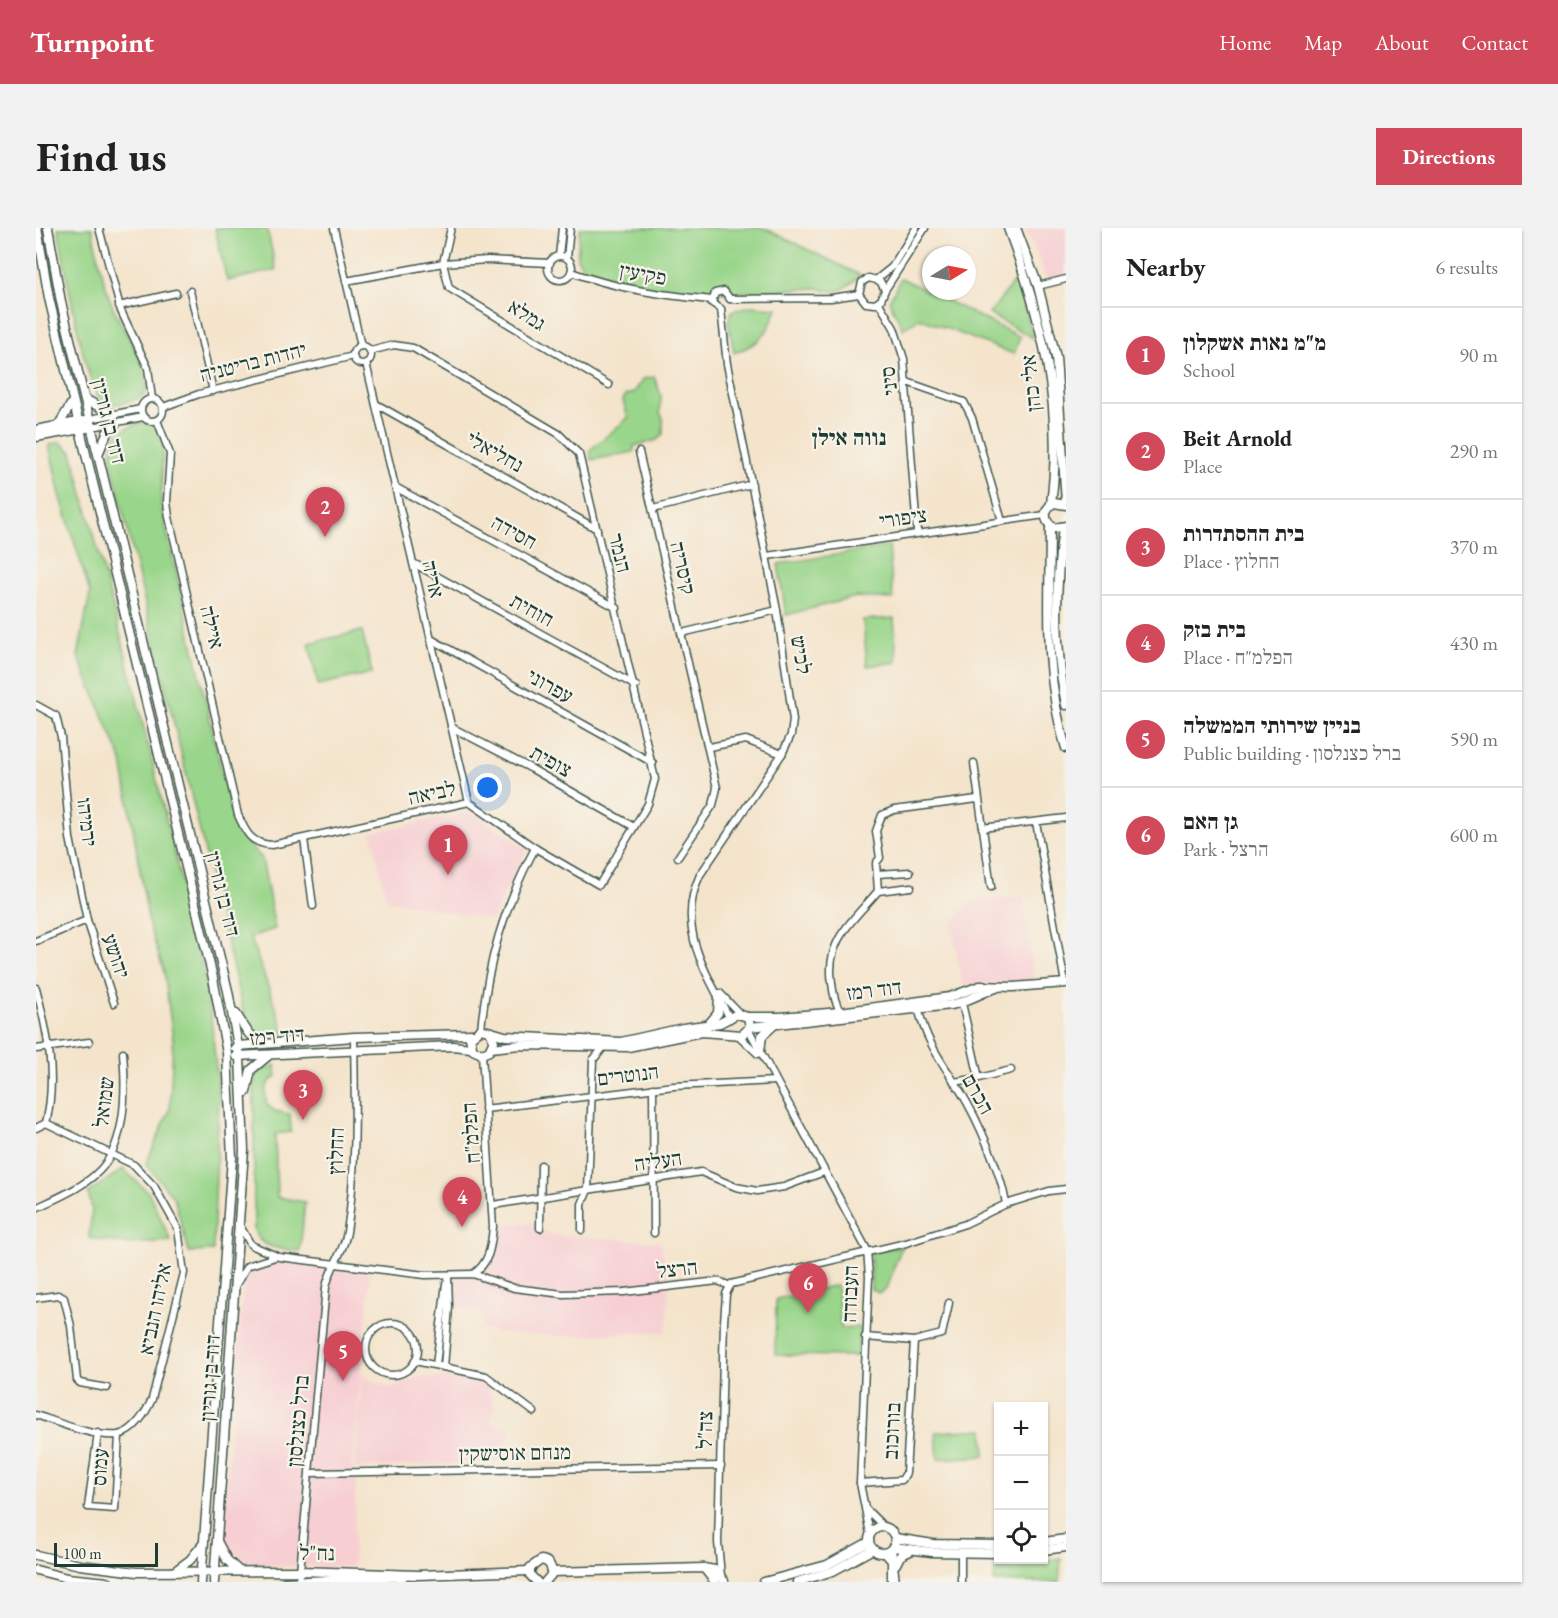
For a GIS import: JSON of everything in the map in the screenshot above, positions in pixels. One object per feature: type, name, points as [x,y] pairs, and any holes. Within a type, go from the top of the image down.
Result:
[{"type":"street","name":"דוד בן גוריון","points":[[37,228],[49,298],[190,876],[227,1053],[232,1158],[201,1582]]},
{"type":"street","name":"דוד בן גוריון","points":[[48,228],[61,302],[230,1000],[240,1057],[244,1110],[240,1226],[214,1582]]},
{"type":"street","points":[[99,228],[119,306],[144,356],[151,381],[152,399]]},
{"type":"street","points":[[334,228],[361,346],[370,351],[371,357],[366,363],[358,363],[353,356],[354,350],[361,346]]},
{"type":"street","points":[[443,263],[451,228]]},
{"type":"street","points":[[346,281],[443,263],[488,260],[550,263],[558,256],[562,228]]},
{"type":"street","points":[[550,263],[550,274],[556,279],[563,279],[572,272],[572,265],[567,258],[570,228]]},
{"type":"street","points":[[913,229],[892,267],[877,279],[865,280],[860,286],[859,294],[866,303],[879,303],[925,228]]},
{"type":"street","name":"אלי כהן","points":[[1008,228],[1031,293],[1048,361],[1054,432],[1051,504]]},
{"type":"street","name":"אלי כהן","points":[[1016,228],[1038,286],[1059,376],[1066,503]]},
{"type":"street","points":[[558,256],[567,258]]},
{"type":"street","name":"גמלא","points":[[443,263],[449,288],[609,385]]},
{"type":"street","name":"פקיעין","points":[[572,272],[607,284],[649,293],[711,300]]},
{"type":"street","points":[[877,279],[885,290]]},
{"type":"street","points":[[1038,286],[1066,279]]},
{"type":"street","points":[[719,290],[727,292],[730,299],[728,306],[721,309],[713,305],[711,300],[719,290]]},
{"type":"street","points":[[190,291],[213,391]]},
{"type":"street","points":[[119,306],[176,293]]},
{"type":"street","points":[[730,299],[831,298],[859,294]]},
{"type":"street","name":"סיני","points":[[879,303],[900,343],[907,382],[917,532]]},
{"type":"street","name":"לכיש","points":[[721,309],[727,364],[767,556],[793,712],[791,735],[782,754],[726,836],[692,893],[689,914],[692,937],[730,1020]]},
{"type":"street","name":"הנמר","points":[[370,351],[394,345],[413,348],[559,434],[579,454],[636,686],[655,779],[653,792],[599,885]]},
{"type":"street","name":"יהדות בריטניה","points":[[163,407],[213,391],[353,356]]},
{"type":"street","name":"אריה","points":[[366,363],[469,802]]},
{"type":"street","points":[[907,382],[957,399],[969,409],[1002,521]]},
{"type":"street","points":[[85,399],[115,419]]},
{"type":"street","points":[[36,430],[61,429],[115,419],[143,417],[149,421],[157,420],[163,414],[163,407],[159,401],[152,399],[145,402],[141,409],[115,419],[99,453]]},
{"type":"street","points":[[61,429],[73,400]]},
{"type":"street","name":"נחליאלי","points":[[376,404],[598,529]]},
{"type":"street","points":[[141,409],[143,417]]},
{"type":"street","name":"איילה","points":[[157,420],[170,454],[167,502],[172,526],[238,815],[252,839]]},
{"type":"street","points":[[36,437],[61,429],[78,439],[84,446]]},
{"type":"street","name":"קיסריה","points":[[639,452],[717,788],[716,797],[706,817],[678,857]]},
{"type":"street","points":[[653,509],[752,484]]},
{"type":"street","name":"חסידה","points":[[395,487],[616,608]]},
{"type":"street","points":[[1066,503],[1051,504],[1045,515],[1050,525],[1049,641],[1058,718],[1066,748]]},
{"type":"street","name":"ציפורי","points":[[767,556],[917,532],[1045,515]]},
{"type":"street","points":[[1050,525],[1064,527],[1059,553],[1058,617],[1066,705]]},
{"type":"street","name":"חוחית","points":[[413,563],[636,686]]},
{"type":"street","points":[[682,633],[777,610]]},
{"type":"street","name":"עפרוני","points":[[431,639],[653,764]]},
{"type":"street","name":"ירמיהו","points":[[36,705],[56,716],[59,726],[70,838],[87,920]]},
{"type":"street","name":"צופית","points":[[451,727],[532,769],[634,827]]},
{"type":"street","points":[[709,747],[746,740],[782,754]]},
{"type":"street","points":[[974,763],[977,799],[991,887]]},
{"type":"street","points":[[842,1015],[832,986],[831,954],[843,933],[878,891],[876,863],[880,858],[876,831],[882,815],[894,810],[977,799]]},
{"type":"street","name":"לביאה","points":[[252,839],[261,844],[272,845],[469,802],[535,848],[599,885]]},
{"type":"street","points":[[982,828],[1066,818]]},
{"type":"street","points":[[1036,822],[1065,983]]},
{"type":"street","points":[[304,839],[313,906]]},
{"type":"street","points":[[481,1029],[483,1001],[501,920],[512,892],[535,848]]},
{"type":"street","points":[[878,874],[910,872]]},
{"type":"street","points":[[878,891],[910,887]]},
{"type":"street","points":[[36,941],[87,920]]},
{"type":"street","name":"יהושע","points":[[87,920],[114,1003]]},
{"type":"street","name":"לכיש","points":[[709,978],[744,1015]]},
{"type":"street","name":"דוד רמז","points":[[918,1006],[954,996],[973,987],[1065,983]]},
{"type":"street","name":"דוד רמז","points":[[736,1034],[776,1024],[918,1006],[962,1003],[977,994],[1002,987]]},
{"type":"street","points":[[36,988],[49,1047],[51,1102],[46,1123],[36,1128]]},
{"type":"street","points":[[708,1025],[718,1013],[719,997]]},
{"type":"street","points":[[230,1000],[249,1034],[261,1042],[273,1043]]},
{"type":"street","points":[[962,1003],[979,1078]]},
{"type":"street","name":"הכרם","points":[[918,1006],[926,1036],[954,1082],[997,1170],[1006,1204]]},
{"type":"street","points":[[481,1029],[491,1034],[621,1042],[708,1025],[744,1015],[750,1029]]},
{"type":"street","name":"דוד רמז","points":[[744,1015],[842,1015]]},
{"type":"street","points":[[481,1029],[472,1034],[469,1041],[471,1048],[482,1054],[491,1048],[520,1045],[603,1048],[638,1046],[701,1032],[736,1034],[730,1020]]},
{"type":"street","points":[[760,1051],[762,1036],[776,1024]]},
{"type":"street","name":"העבודה","points":[[750,1029],[770,1072],[867,1250],[869,1276],[860,1483],[871,1542]]},
{"type":"street","name":"דוד רמז","points":[[227,1053],[238,1046],[273,1043],[354,1037],[472,1034]]},
{"type":"street","points":[[491,1034],[494,1041],[491,1048]]},
{"type":"street","name":"העבודה","points":[[736,1034],[756,1051],[770,1072]]},
{"type":"street","name":"החלוץ","points":[[334,1264],[345,1239],[351,1197],[356,1092],[354,1037]]},
{"type":"street","points":[[36,1050],[89,1042]]},
{"type":"street","name":"דוד רמז","points":[[227,1053],[240,1057],[354,1049],[453,1046],[471,1048]]},
{"type":"street","points":[[582,1230],[582,1204],[588,1190],[593,1060],[603,1048]]},
{"type":"street","name":"שמואל","points":[[111,1154],[123,1118],[125,1078],[123,1053]]},
{"type":"street","name":"הפלמ\"ח","points":[[473,1274],[483,1268],[490,1252],[493,1205],[482,1054]]},
{"type":"street","points":[[244,1110],[251,1070],[270,1055]]},
{"type":"street","points":[[954,1082],[1011,1070]]},
{"type":"street","name":"הנוטרים","points":[[485,1109],[653,1088],[775,1081]]},
{"type":"street","points":[[653,1088],[654,1233]]},
{"type":"street","name":"אליהו הנביא","points":[[46,1123],[134,1165],[154,1186],[168,1206],[178,1229],[184,1273],[146,1413],[139,1422],[119,1435]]},
{"type":"street","points":[[36,1208],[72,1191],[100,1170],[111,1154]]},
{"type":"street","points":[[540,1228],[541,1165]]},
{"type":"street","name":"העליה","points":[[493,1205],[701,1172],[736,1186],[757,1191],[784,1187],[824,1172]]},
{"type":"street","name":"הרצל","points":[[235,1289],[247,1266],[266,1258],[279,1257],[448,1276],[473,1274],[514,1288],[563,1294],[624,1292],[718,1281],[730,1286],[735,1281],[774,1275],[867,1250],[906,1243],[965,1224],[1006,1204],[1049,1191],[1066,1189]]},
{"type":"street","name":"הרצל","points":[[240,1226],[251,1245],[279,1257]]},
{"type":"street","name":"ברל כצנלסון","points":[[299,1582],[326,1287],[334,1264]]},
{"type":"street","points":[[436,1365],[448,1276]]},
{"type":"street","points":[[444,1367],[449,1307],[448,1276]]},
{"type":"street","name":"צה\"ל","points":[[721,1581],[718,1542],[725,1301],[730,1286]]},
{"type":"street","points":[[36,1298],[58,1296],[64,1298],[72,1326],[77,1380],[80,1383],[107,1388]]},
{"type":"street","points":[[865,1337],[914,1341],[942,1334],[949,1303]]},
{"type":"street","points":[[391,1322],[408,1328],[418,1343],[415,1361],[403,1373],[387,1375],[379,1372],[368,1360],[366,1343],[369,1335],[382,1324],[391,1322]]},
{"type":"street","name":"בורוכוב","points":[[860,1483],[902,1480],[906,1473],[914,1341]]},
{"type":"street","points":[[415,1361],[486,1376],[534,1412]]},
{"type":"street","points":[[36,1415],[98,1433],[119,1435]]},
{"type":"street","name":"עמוס","points":[[98,1433],[88,1507],[115,1509],[119,1435]]},
{"type":"street","name":"מנחם אוסישקין","points":[[310,1473],[721,1467]]},
{"type":"street","points":[[864,1506],[884,1527],[891,1531],[891,1582]]},
{"type":"street","points":[[797,1582],[833,1571],[871,1542],[876,1529],[884,1527]]},
{"type":"street","points":[[1048,1541],[1066,1539]]},
{"type":"street","points":[[217,1541],[227,1560],[239,1570]]},
{"type":"street","points":[[765,1582],[827,1565],[871,1542],[916,1550],[994,1553]]},
{"type":"street","points":[[175,1571],[190,1560],[204,1543]]},
{"type":"street","points":[[891,1546],[994,1545]]},
{"type":"street","points":[[891,1546],[896,1564],[896,1582]]},
{"type":"street","points":[[1048,1549],[1066,1547]]},
{"type":"street","points":[[896,1564],[904,1553],[916,1550]]},
{"type":"street","points":[[961,1552],[962,1582]]},
{"type":"street","name":"נח\"ל","points":[[36,1555],[111,1570],[239,1570],[418,1575],[530,1571],[532,1565],[541,1560],[548,1562],[552,1572]]},
{"type":"street","points":[[545,1582],[552,1572],[703,1568],[721,1581]]},
{"type":"street","points":[[36,1570],[67,1578],[108,1582]]},
{"type":"street","points":[[530,1571],[537,1582]]},
{"type":"street","name":"נח\"ל","points":[[285,1582],[392,1579],[418,1575]]},
{"type":"shaded area","points":[[1026,228],[1066,228],[1066,275],[1051,279],[1046,277]]},
{"type":"shaded area","points":[[471,812],[527,849],[492,920],[386,900],[372,832]]},
{"type":"shaded area","points":[[1023,896],[1035,980],[963,985],[951,926],[970,902]]},
{"type":"shaded area","points":[[535,1223],[536,1231],[556,1235],[660,1242],[669,1285],[666,1332],[559,1336],[501,1333],[482,1329],[483,1314],[451,1304],[454,1274],[482,1273],[493,1252],[498,1224]]},
{"type":"shaded area","points":[[267,1261],[371,1271],[352,1467],[356,1475],[353,1567],[241,1565],[230,1557],[222,1541],[244,1278],[249,1269]]},
{"type":"shaded area","points":[[362,1376],[391,1388],[419,1377],[477,1378],[487,1385],[492,1397],[494,1409],[490,1422],[511,1431],[497,1462],[355,1468]]},
{"type":"green space","points":[[58,228],[92,228],[109,297],[143,367],[147,392],[137,399],[118,404],[111,403],[100,398],[94,388],[81,345]]},
{"type":"green space","points":[[215,228],[267,228],[276,270],[227,281]]},
{"type":"green space","points":[[580,228],[764,228],[860,275],[846,288],[836,291],[817,288],[712,294],[662,289],[585,271],[577,258]]},
{"type":"green space","points":[[901,278],[922,288],[922,300],[945,300],[1020,337],[1014,354],[919,318],[903,329],[889,301]]},
{"type":"green space","points":[[1015,280],[1026,309],[1033,338],[989,314]]},
{"type":"green space","points":[[750,306],[777,308],[762,337],[750,346],[734,353],[728,321],[732,311]]},
{"type":"green space","points":[[654,377],[661,395],[660,412],[663,419],[663,434],[657,440],[634,446],[634,452],[591,460],[590,450],[628,418],[623,400],[626,395],[634,393],[643,379]]},
{"type":"green space","points":[[141,423],[154,423],[163,443],[161,506],[231,811],[244,840],[262,858],[275,929],[250,937],[285,1033],[264,1035],[247,1027],[112,466],[115,437],[124,429]]},
{"type":"green space","points":[[60,442],[72,452],[131,675],[203,970],[211,1016],[219,1098],[213,1251],[189,1252],[174,1198],[146,1164],[170,1109],[173,1039],[164,972],[149,925],[122,761],[78,656],[90,593],[60,495],[49,445]]},
{"type":"green space","points":[[889,546],[893,599],[856,597],[786,615],[778,564]]},
{"type":"green space","points":[[894,618],[897,662],[867,666],[863,620]]},
{"type":"green space","points":[[362,631],[372,673],[318,685],[309,643]]},
{"type":"green space","points":[[275,1065],[277,1076],[266,1088],[267,1105],[275,1111],[290,1114],[291,1132],[275,1134],[277,1197],[305,1202],[300,1251],[272,1247],[260,1241],[254,1229],[254,1084],[258,1072]]},
{"type":"green space","points":[[123,1169],[149,1193],[171,1241],[127,1244],[89,1238],[92,1209],[88,1193]]},
{"type":"green space","points":[[902,1246],[886,1289],[879,1293],[871,1290],[871,1252]]},
{"type":"green space","points":[[837,1285],[841,1328],[859,1327],[858,1356],[775,1355],[776,1299]]},
{"type":"green space","points":[[984,1429],[985,1456],[938,1459],[936,1432]]},
{"type":"green space","points":[[1061,1558],[1059,1582],[994,1582],[995,1569],[1025,1564],[1048,1564],[1048,1560]]},
{"type":"place","name":"Beit Arnold","points":[[325,537]]},
{"type":"place","name":"מ\"מ נאות אשקלון","points":[[448,875]]},
{"type":"place","name":"בית ההסתדרות","points":[[303,1120]]},
{"type":"place","name":"בית בזק","points":[[462,1227]]},
{"type":"place","name":"גן האם","points":[[808,1313]]},
{"type":"place","name":"בניין שירותי הממשלה","points":[[343,1381]]},
{"type":"district","name":"נווה אילן","points":[[849,437]]}]
